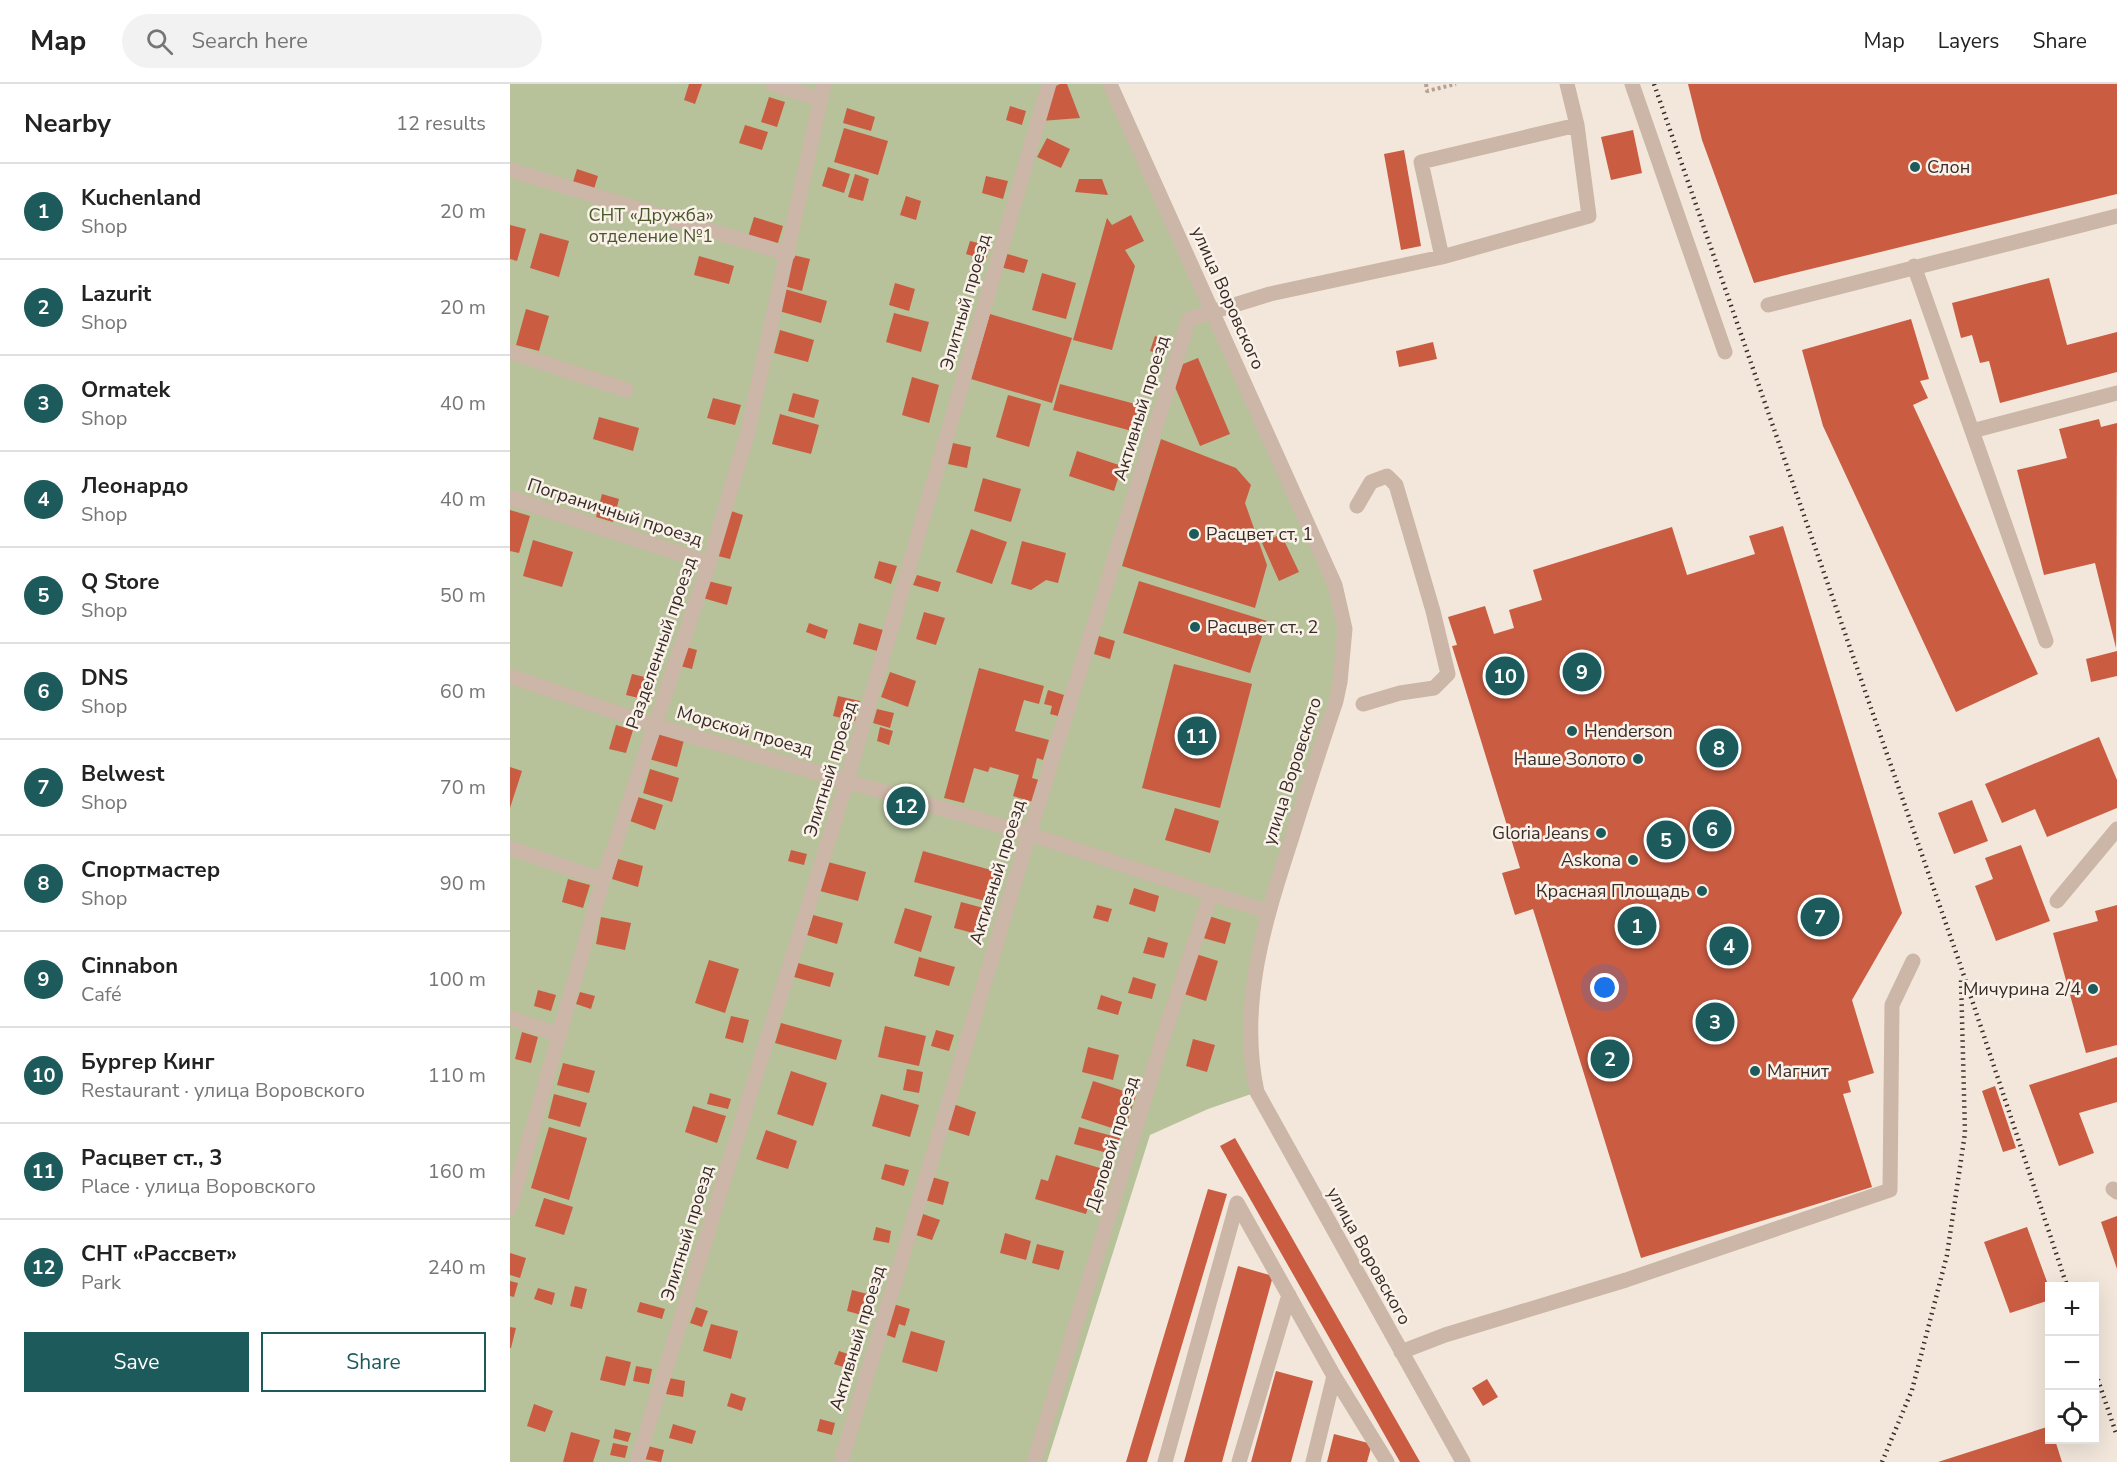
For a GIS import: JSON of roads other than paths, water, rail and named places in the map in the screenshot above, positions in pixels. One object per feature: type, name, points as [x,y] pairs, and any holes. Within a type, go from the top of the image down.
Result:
[{"type":"street","points":[[772,84],[820,99]]},
{"type":"street","name":"Разделенный проезд","points":[[510,1208],[514,1178],[560,1035],[603,880],[709,563],[747,435],[824,84]]},
{"type":"street","name":"Элитный проезд","points":[[637,1462],[847,780],[1049,84]]},
{"type":"street","name":"улица Воровского","points":[[1110,84],[1335,585],[1345,629],[1340,682],[1268,911],[1254,976],[1249,1032],[1257,1092],[1463,1462]]},
{"type":"street","points":[[1213,312],[1270,294],[1442,257],[1589,216],[1576,125],[1567,84]]},
{"type":"street","points":[[1632,84],[1725,352]]},
{"type":"street","points":[[1442,257],[1421,162],[1576,125]]},
{"type":"street","points":[[510,170],[788,254]]},
{"type":"street","points":[[1768,305],[2117,216]]},
{"type":"street","points":[[1914,266],[2046,641]]},
{"type":"street","name":"Активный проезд","points":[[841,1462],[1029,834],[1189,319],[1213,312]]},
{"type":"street","points":[[510,352],[626,390]]},
{"type":"street","points":[[1972,431],[2117,393]]},
{"type":"street","points":[[1357,506],[1371,482],[1387,476],[1396,485],[1433,611],[1448,674],[1434,688],[1400,693],[1363,704]]},
{"type":"street","name":"Пограничный проезд","points":[[510,498],[709,563]]},
{"type":"street","name":"Морской проезд","points":[[510,675],[653,725],[1029,834],[1211,894]]},
{"type":"street","points":[[2057,901],[2117,830]]},
{"type":"street","points":[[510,848],[603,880]]},
{"type":"street","points":[[1211,894],[1268,911]]},
{"type":"street","name":"Деловой проезд","points":[[1034,1462],[1162,1041],[1211,894]]},
{"type":"street","points":[[1401,1352],[1445,1335],[1626,1280],[1890,1190],[1892,1005],[1913,961]]},
{"type":"street","points":[[510,1018],[560,1035]]},
{"type":"street","points":[[1165,1462],[1237,1203],[1334,1376],[1387,1462]]},
{"type":"street","points":[[1239,1462],[1289,1295]]},
{"type":"street","points":[[1313,1462],[1334,1376]]},
{"type":"railway","points":[[1654,84],[1960,964],[2066,1282]]},
{"type":"railway","points":[[1882,1462],[1912,1390],[1947,1255],[1965,1133],[1961,979]]},
{"type":"railway","points":[[2099,1383],[2117,1436]]},
{"type":"place","name":"Слон","points":[[1915,167]]},
{"type":"place","name":"Расцвет ст, 1","points":[[1194,534]]},
{"type":"place","name":"Расцвет ст., 2","points":[[1195,627]]},
{"type":"place","name":"Cinnabon","points":[[1582,672]]},
{"type":"place","name":"Бургер Кинг","points":[[1505,676]]},
{"type":"place","name":"Henderson","points":[[1572,731]]},
{"type":"place","name":"Расцвет ст., 3","points":[[1197,736]]},
{"type":"place","name":"Спортмастер","points":[[1719,748]]},
{"type":"place","name":"Наше Золото","points":[[1638,759]]},
{"type":"place","name":"СНТ «Рассвет»","points":[[906,806]]},
{"type":"place","name":"DNS","points":[[1712,829]]},
{"type":"place","name":"Gloria Jeans","points":[[1601,833]]},
{"type":"place","name":"Q Store","points":[[1666,840]]},
{"type":"place","name":"Askona","points":[[1633,860]]},
{"type":"place","name":"Красная Площадь","points":[[1702,891]]},
{"type":"place","name":"Belwest","points":[[1820,917]]},
{"type":"place","name":"Kuchenland","points":[[1637,926]]},
{"type":"place","name":"Леонардо","points":[[1729,946]]},
{"type":"place","name":"Мичурина 2/4","points":[[2093,989]]},
{"type":"place","name":"Ormatek","points":[[1715,1022]]},
{"type":"place","name":"Lazurit","points":[[1610,1059]]},
{"type":"place","name":"Магнит","points":[[1755,1071]]},
{"type":"park label","name":"СНТ «Дружба» отделение №1","points":[[651,225]]}]
